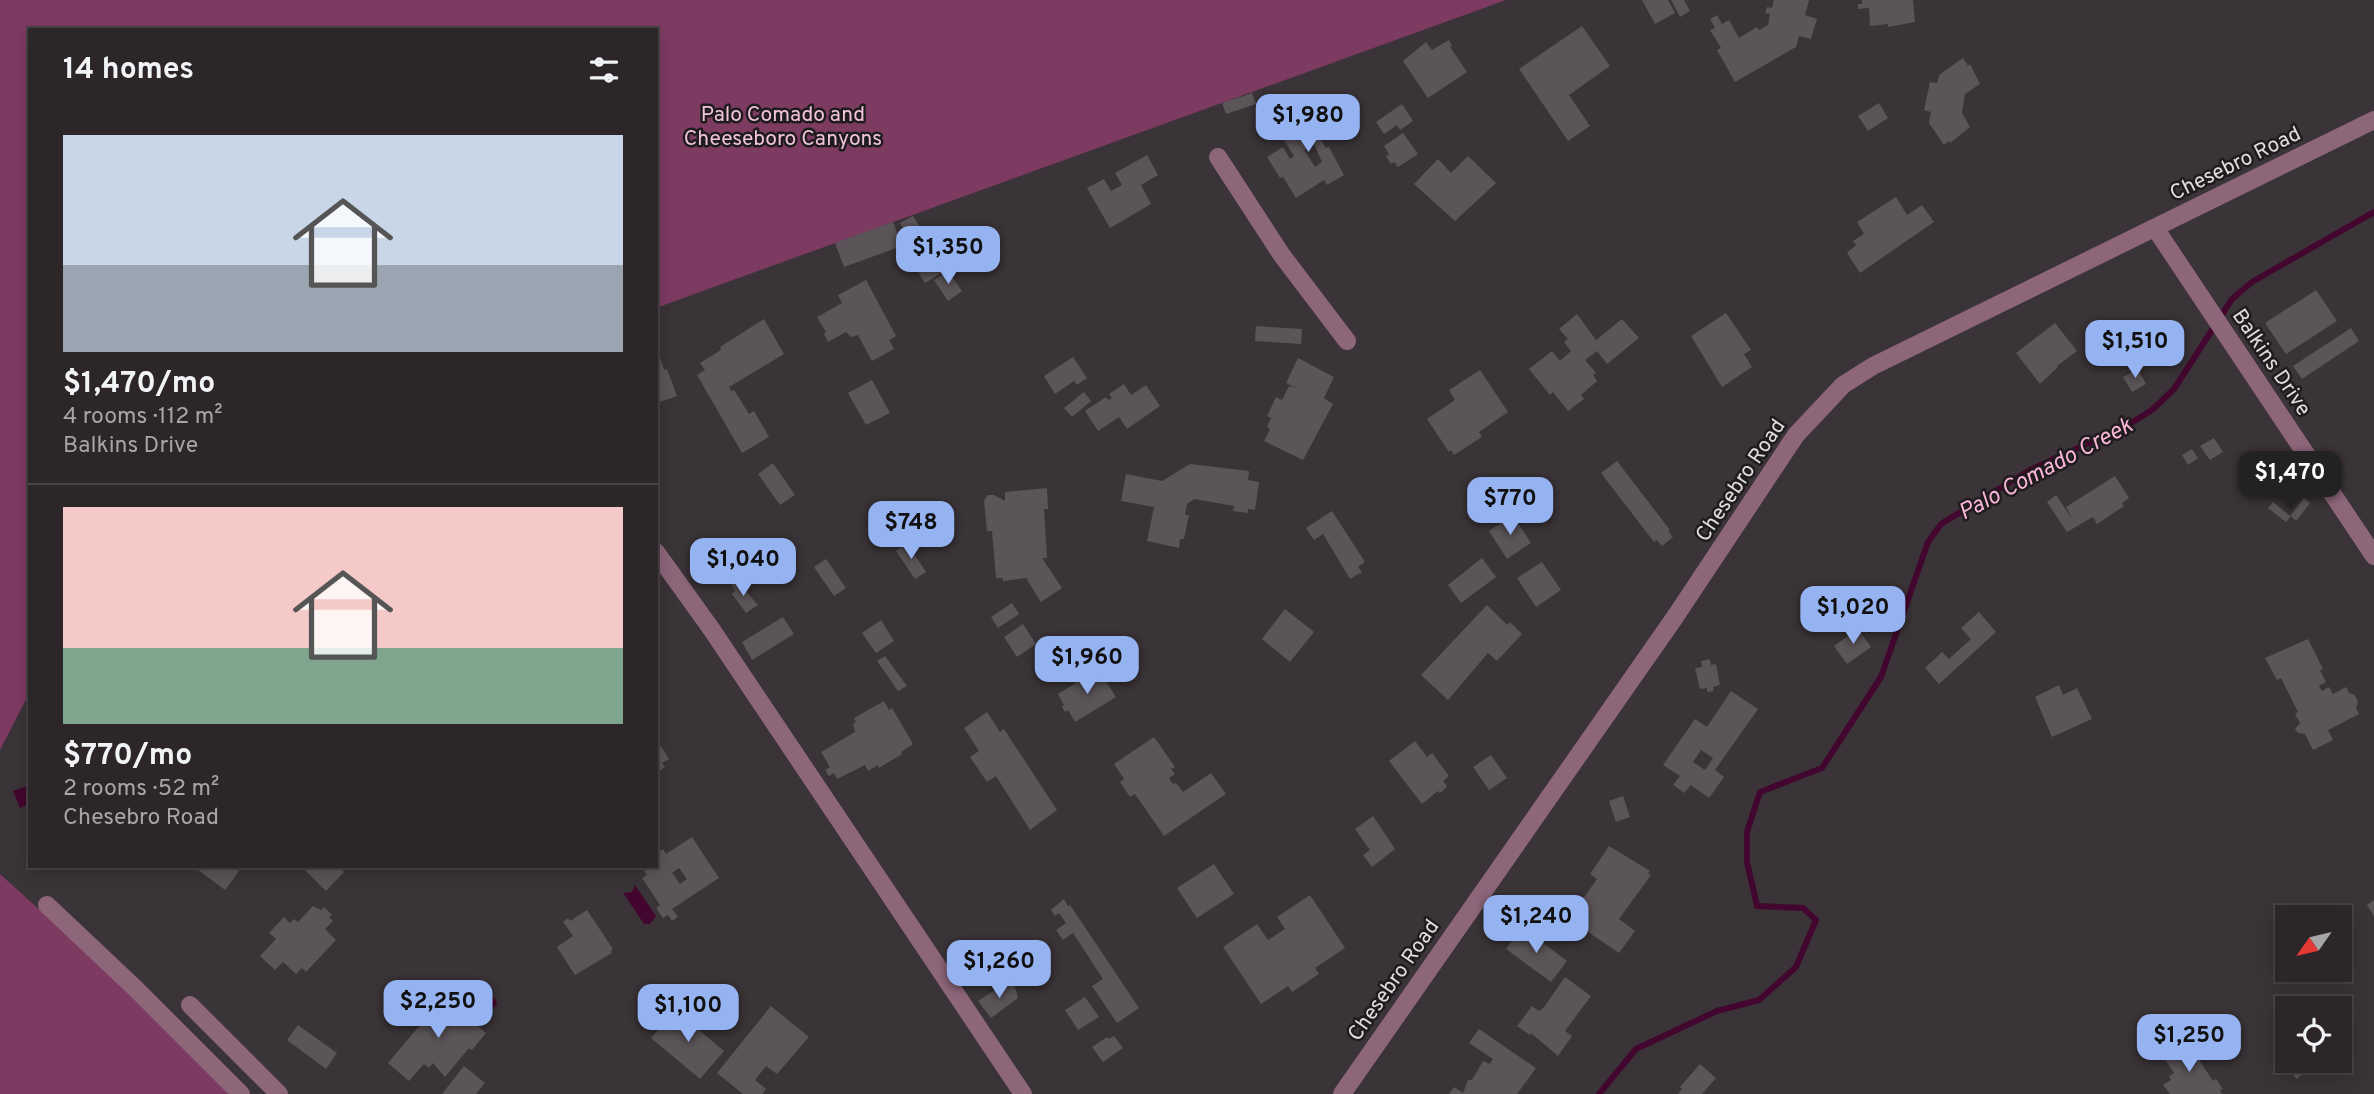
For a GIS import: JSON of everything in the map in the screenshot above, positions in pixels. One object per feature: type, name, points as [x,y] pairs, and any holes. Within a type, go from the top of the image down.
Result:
[{"type":"street","name":"Chesebro Road","points":[[1342,1094],[1675,617],[1796,435],[1843,385],[1873,366],[2374,120]]},
{"type":"street","points":[[1218,157],[1281,254],[1347,341]]},
{"type":"street","name":"Balkins Drive","points":[[2155,228],[2374,556]]},
{"type":"street","points":[[658,555],[712,630],[1023,1094]]},
{"type":"street","points":[[47,905],[242,1094]]},
{"type":"street","points":[[190,1005],[279,1094]]},
{"type":"green space","name":"Palo Comado and Cheeseboro Canyons","points":[[0,0],[1506,0],[658,307],[658,28],[28,28],[28,696],[0,750]]},
{"type":"green space","points":[[0,874],[234,1086],[227,1094],[0,1094]]},
{"type":"shaded area","points":[[28,786],[28,805],[20,808],[13,791]]},
{"type":"shaded area","points":[[635,885],[656,916],[650,924],[644,924],[623,893],[632,892]]},
{"type":"shaded area","points":[[468,980],[481,987],[489,984],[491,988],[488,993],[497,1004],[491,1011],[486,1011],[463,992]]},
{"type":"building","points":[[1642,0],[1668,0],[1675,13],[1655,24]]},
{"type":"building","points":[[1671,0],[1684,0],[1690,11],[1680,17]]},
{"type":"building","points":[[1774,0],[1809,0],[1805,15],[1817,19],[1811,39],[1799,36],[1796,47],[1735,82],[1717,50],[1721,48],[1710,30],[1715,28],[1710,19],[1717,15],[1722,24],[1729,20],[1739,38],[1757,27],[1759,30],[1768,25],[1770,14],[1765,13],[1767,7],[1772,8]]},
{"type":"building","points":[[1862,0],[1913,0],[1915,22],[1888,27],[1888,24],[1870,26],[1869,8],[1858,9]]},
{"type":"building","points":[[1582,26],[1610,66],[1569,95],[1590,126],[1568,141],[1519,69]]},
{"type":"building","points":[[1449,40],[1452,46],[1450,47],[1467,72],[1428,98],[1403,61],[1426,42],[1432,50]]},
{"type":"building","points":[[1963,58],[1968,66],[1970,64],[1980,84],[1965,94],[1962,113],[1970,127],[1944,145],[1929,123],[1931,112],[1924,110],[1930,82],[1937,83],[1939,75]]},
{"type":"building","points":[[1252,93],[1256,104],[1226,114],[1222,103]]},
{"type":"building","points":[[1879,103],[1888,118],[1868,131],[1858,116]]},
{"type":"building","points":[[1402,104],[1413,121],[1400,130],[1397,125],[1384,134],[1376,122]]},
{"type":"building","points":[[1327,105],[1341,128],[1321,140],[1326,148],[1329,147],[1344,175],[1327,185],[1324,180],[1296,198],[1267,157],[1283,147],[1290,159],[1294,156],[1280,134]],"holes":[[[1314,144],[1322,162],[1315,167],[1304,150]]]},
{"type":"building","points":[[1403,133],[1418,154],[1398,167],[1394,162],[1391,164],[1384,146]]},
{"type":"building","points":[[1147,155],[1158,175],[1141,185],[1151,204],[1110,228],[1087,188],[1104,179],[1111,191],[1122,185],[1115,173]]},
{"type":"building","points":[[1468,156],[1496,183],[1455,221],[1414,184],[1438,159],[1451,173]]},
{"type":"building","points":[[1896,197],[1907,215],[1922,205],[1934,222],[1860,273],[1847,253],[1856,245],[1853,241],[1864,234],[1857,222]]},
{"type":"building","points":[[913,216],[947,270],[925,283],[917,270],[925,265],[900,223]]},
{"type":"building","points":[[893,222],[902,246],[844,267],[835,243]]},
{"type":"building","points":[[948,271],[962,291],[948,301],[934,280]]},
{"type":"building","points":[[866,280],[896,336],[889,340],[894,349],[872,361],[858,335],[851,337],[846,332],[828,342],[824,334],[826,332],[817,317],[842,303],[838,295]]},
{"type":"building","points":[[2316,290],[2337,321],[2286,354],[2265,323]]},
{"type":"building","points":[[1726,313],[1751,350],[1744,354],[1752,367],[1722,387],[1691,336]]},
{"type":"building","points":[[1577,314],[1596,340],[1622,319],[1639,338],[1607,364],[1597,351],[1585,360],[1596,373],[1593,375],[1597,381],[1581,395],[1584,399],[1568,411],[1553,392],[1550,395],[1529,369],[1552,351],[1560,361],[1571,351],[1564,342],[1568,339],[1559,329]]},
{"type":"building","points":[[764,319],[784,354],[729,387],[731,391],[734,390],[749,414],[754,411],[769,437],[742,453],[697,375],[705,370],[700,363]]},
{"type":"building","points":[[2055,323],[2077,351],[2057,366],[2040,384],[2016,353]]},
{"type":"building","points":[[1256,326],[1302,329],[1301,344],[1255,341]]},
{"type":"building","points":[[2351,328],[2359,341],[2302,379],[2293,366]]},
{"type":"building","points":[[658,354],[664,370],[667,369],[677,396],[658,403]]},
{"type":"building","points":[[1073,357],[1087,378],[1077,385],[1074,381],[1055,394],[1044,376]]},
{"type":"building","points":[[1298,358],[1334,377],[1324,398],[1333,404],[1303,460],[1264,441],[1270,429],[1267,427],[1271,418],[1267,416],[1276,397],[1282,400],[1289,386],[1297,388],[1286,383]]},
{"type":"building","points":[[2138,369],[2146,384],[2132,392],[2123,377]]},
{"type":"building","points":[[1480,370],[1508,412],[1479,432],[1482,437],[1454,455],[1451,450],[1449,452],[1427,419],[1455,400],[1449,390]]},
{"type":"building","points":[[872,380],[890,413],[866,425],[848,393]]},
{"type":"building","points":[[1124,384],[1131,395],[1146,385],[1160,406],[1127,429],[1119,417],[1098,431],[1085,411],[1106,397],[1108,400],[1112,398],[1109,394]]},
{"type":"building","points":[[1084,392],[1091,401],[1072,417],[1064,408]]},
{"type":"building","points":[[2214,438],[2223,452],[2210,460],[2200,446]]},
{"type":"building","points":[[2192,449],[2198,458],[2188,465],[2182,455]]},
{"type":"building","points":[[1617,461],[1670,530],[1668,531],[1673,537],[1662,546],[1657,540],[1654,542],[1601,473]]},
{"type":"building","points":[[773,463],[795,495],[780,505],[758,474]]},
{"type":"building","points":[[1190,464],[1249,471],[1248,480],[1259,482],[1255,510],[1248,509],[1248,513],[1233,511],[1234,506],[1194,499],[1187,504],[1185,515],[1189,515],[1184,539],[1180,539],[1179,548],[1147,541],[1154,507],[1121,501],[1126,474],[1162,481]]},
{"type":"building","points":[[2115,476],[2129,498],[2122,503],[2124,506],[2097,524],[2093,517],[2067,532],[2047,502],[2056,495],[2073,520],[2066,507]]},
{"type":"building","points":[[1047,488],[1048,509],[1044,509],[1047,558],[1042,558],[1062,588],[1041,602],[1026,578],[1003,581],[1003,578],[996,578],[992,531],[987,531],[984,500],[988,495],[994,495],[1005,501],[1005,492]]},
{"type":"building","points":[[2304,498],[2310,503],[2296,521],[2291,516],[2286,522],[2268,508],[2273,502],[2290,516]]},
{"type":"building","points":[[1332,511],[1365,562],[1358,567],[1362,572],[1350,579],[1323,534],[1314,540],[1306,528]]},
{"type":"building","points":[[1513,515],[1531,543],[1507,559],[1489,531]]},
{"type":"building","points":[[907,543],[926,572],[915,579],[896,551]]},
{"type":"building","points":[[1482,558],[1496,577],[1461,603],[1448,585]]},
{"type":"building","points":[[826,559],[846,588],[834,596],[814,567]]},
{"type":"building","points":[[1542,562],[1561,590],[1536,607],[1517,578]]},
{"type":"building","points":[[737,581],[758,605],[746,613],[732,594],[735,591],[731,585]]},
{"type":"building","points":[[1829,586],[1852,615],[1829,632],[1828,630],[1823,633],[1805,609],[1810,606],[1807,602]]},
{"type":"building","points":[[1012,603],[1019,614],[998,628],[991,617]]},
{"type":"building","points":[[1487,605],[1507,625],[1510,622],[1522,634],[1497,661],[1488,653],[1448,700],[1421,675]]},
{"type":"building","points":[[1285,609],[1314,632],[1290,662],[1262,639]]},
{"type":"building","points":[[1979,612],[1996,632],[1939,684],[1925,668],[1942,652],[1949,659],[1971,639],[1961,628]]},
{"type":"building","points":[[783,617],[794,634],[752,660],[742,642]]},
{"type":"building","points":[[881,620],[894,641],[876,653],[862,633]]},
{"type":"building","points":[[1023,624],[1036,644],[1017,657],[1004,637]]},
{"type":"building","points":[[1858,629],[1871,647],[1847,664],[1834,646]]},
{"type":"building","points":[[2308,639],[2323,669],[2320,670],[2326,682],[2319,686],[2322,691],[2329,687],[2333,694],[2346,687],[2349,693],[2355,695],[2359,714],[2328,730],[2333,740],[2313,750],[2305,734],[2298,733],[2295,729],[2300,723],[2295,714],[2298,712],[2281,678],[2277,680],[2265,658]]},
{"type":"building","points":[[885,656],[907,686],[898,691],[877,661]]},
{"type":"building","points":[[1710,659],[1711,665],[1716,664],[1720,685],[1713,687],[1714,691],[1707,692],[1707,688],[1700,689],[1695,668],[1702,667],[1701,661]]},
{"type":"building","points":[[1098,669],[1116,697],[1075,722],[1068,710],[1065,712],[1058,694]]},
{"type":"building","points":[[2059,685],[2063,695],[2077,688],[2092,719],[2052,737],[2035,697]]},
{"type":"building","points":[[1731,691],[1758,709],[1715,770],[1724,777],[1709,798],[1691,785],[1684,793],[1673,785],[1680,776],[1663,765],[1695,719],[1707,727]],"holes":[[[1701,750],[1713,758],[1705,770],[1693,762]]]},
{"type":"building","points":[[884,701],[889,710],[892,708],[912,745],[879,768],[878,765],[868,771],[865,765],[837,779],[834,773],[829,776],[825,770],[830,767],[821,752],[855,732],[854,718]]},
{"type":"building","points":[[987,712],[1000,732],[1004,729],[1057,810],[1030,830],[996,776],[987,782],[970,757],[979,751],[964,728]]},
{"type":"building","points":[[1154,737],[1175,767],[1171,769],[1175,774],[1169,778],[1183,792],[1211,773],[1226,794],[1164,836],[1135,794],[1130,797],[1120,782],[1124,779],[1114,764]]},
{"type":"building","points":[[1415,741],[1427,757],[1432,753],[1449,776],[1443,781],[1447,786],[1444,790],[1440,793],[1438,791],[1422,804],[1389,761]]},
{"type":"building","points":[[658,742],[669,759],[662,763],[665,767],[658,772]]},
{"type":"building","points":[[1491,755],[1507,778],[1489,790],[1473,767]]},
{"type":"building","points":[[1623,796],[1630,817],[1616,822],[1609,801]]},
{"type":"building","points":[[1373,816],[1395,849],[1372,867],[1363,855],[1370,850],[1355,829]]},
{"type":"building","points":[[692,837],[719,878],[672,909],[678,917],[672,921],[668,915],[663,918],[656,908],[660,905],[642,878],[647,875],[644,871],[648,868],[658,868],[658,852],[663,849],[666,854]],"holes":[[[679,868],[687,879],[680,884],[672,873]]]},
{"type":"building","points":[[1609,846],[1650,871],[1648,873],[1651,875],[1619,919],[1635,931],[1619,953],[1569,919],[1597,879],[1590,874]]},
{"type":"building","points":[[1214,864],[1234,894],[1197,918],[1177,888]]},
{"type":"building","points":[[196,868],[235,868],[239,871],[225,890]]},
{"type":"building","points":[[303,868],[340,868],[344,872],[326,891]]},
{"type":"building","points":[[1310,895],[1345,948],[1315,968],[1319,974],[1292,992],[1288,986],[1261,1004],[1223,947],[1257,924],[1268,940],[1285,929],[1277,917]]},
{"type":"building","points":[[1064,899],[1139,1008],[1117,1023],[1092,986],[1103,979],[1073,933],[1063,940],[1056,930],[1066,923],[1059,913],[1055,916],[1051,910]]},
{"type":"building","points":[[2374,900],[2374,916],[2367,905]]},
{"type":"building","points":[[313,906],[321,910],[324,907],[332,915],[329,917],[333,921],[325,929],[336,940],[306,972],[302,968],[296,974],[283,962],[275,970],[260,956],[276,939],[269,933],[284,917],[290,923],[294,919],[298,922]]},
{"type":"building","points":[[587,910],[613,949],[612,953],[575,975],[557,947],[573,936],[563,922],[568,918],[570,921]]},
{"type":"building","points":[[1522,927],[1567,961],[1551,982],[1506,949]]},
{"type":"building","points":[[1565,977],[1591,996],[1565,1031],[1572,1036],[1558,1056],[1531,1033],[1530,1035],[1517,1026],[1532,1006],[1539,1011],[1544,1007]]},
{"type":"building","points":[[1006,983],[1015,987],[1018,998],[991,1018],[978,1001]]},
{"type":"building","points":[[448,992],[465,1007],[461,1012],[486,1033],[472,1050],[469,1048],[445,1077],[433,1063],[429,1068],[424,1064],[409,1081],[388,1063]]},
{"type":"building","points":[[1085,997],[1099,1017],[1078,1030],[1065,1010]]},
{"type":"building","points":[[771,1006],[809,1037],[777,1074],[766,1066],[755,1080],[766,1089],[762,1094],[743,1094],[717,1073]]},
{"type":"building","points":[[675,1010],[724,1051],[700,1079],[651,1038]]},
{"type":"building","points":[[298,1025],[337,1053],[326,1069],[287,1040]]},
{"type":"building","points":[[1479,1029],[1536,1068],[1517,1094],[1449,1094],[1454,1087],[1463,1093],[1468,1080],[1472,1080],[1483,1061],[1490,1064],[1493,1059],[1469,1043]]},
{"type":"building","points":[[1114,1036],[1123,1048],[1103,1062],[1092,1047],[1107,1037],[1108,1039]]},
{"type":"building","points":[[2188,1043],[2213,1081],[2216,1079],[2223,1089],[2220,1090],[2222,1094],[2170,1094],[2163,1085],[2171,1080],[2169,1076],[2174,1073],[2164,1058]]},
{"type":"building","points":[[1700,1064],[1716,1078],[1702,1094],[1678,1094],[1682,1089],[1680,1087]]},
{"type":"building","points":[[464,1066],[485,1083],[476,1094],[442,1094]]},
{"type":"building","points":[[2292,1073],[2305,1073],[2296,1079]]},
{"type":"waterway","name":"Palo Comado Creek","points":[[1599,1094],[1636,1049],[1717,1011],[1759,1000],[1796,967],[1816,920],[1803,908],[1757,906],[1747,862],[1747,832],[1760,792],[1822,768],[1881,677],[1928,542],[1941,524],[2032,469],[2128,425],[2152,410],[2174,389],[2232,299],[2252,282],[2374,212]]}]
